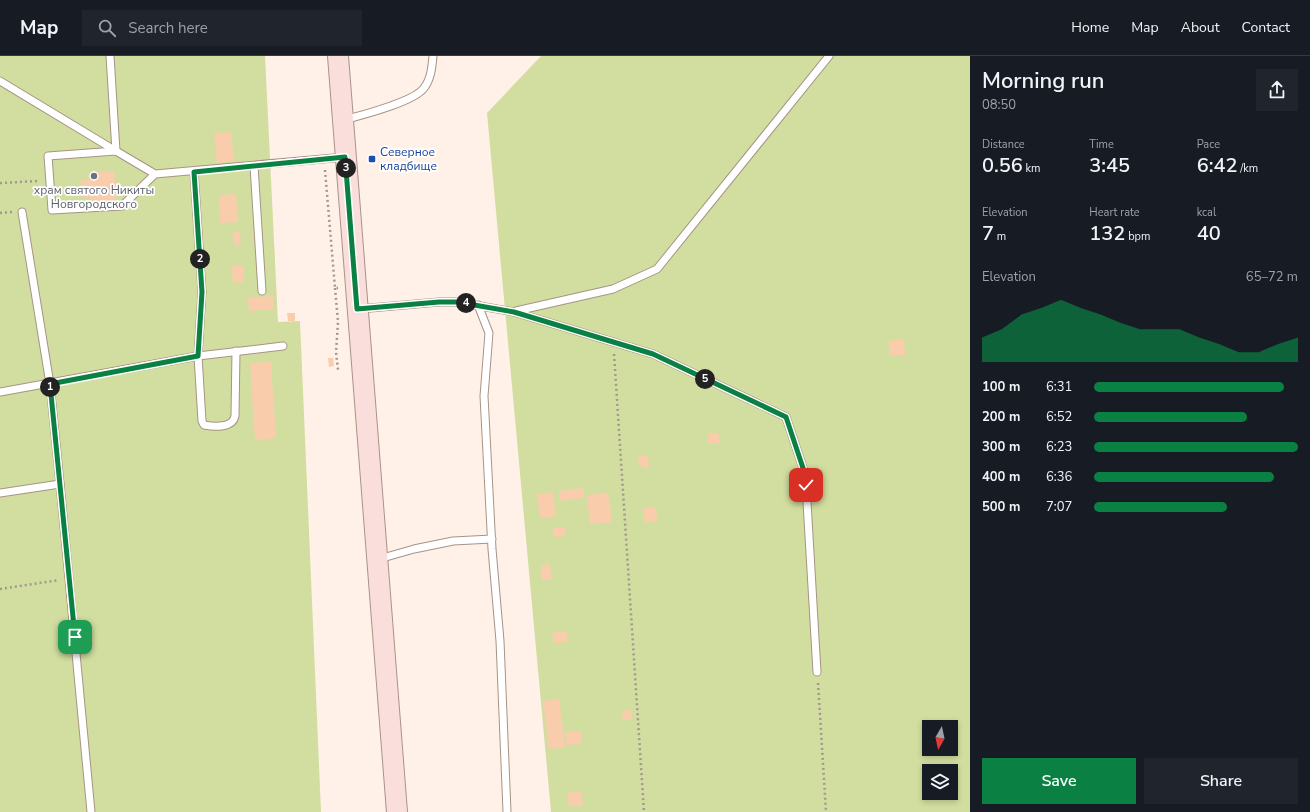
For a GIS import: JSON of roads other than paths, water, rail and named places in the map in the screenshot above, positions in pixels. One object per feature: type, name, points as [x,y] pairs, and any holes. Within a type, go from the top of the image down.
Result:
[{"type":"main road","points":[[338,56],[376,560],[397,812]]},
{"type":"lane","points":[[110,56],[116,151]]},
{"type":"lane","points":[[342,120],[378,110],[417,95],[428,83],[434,56]]},
{"type":"lane","points":[[514,312],[613,289],[657,269],[829,56]]},
{"type":"lane","points":[[0,81],[155,174],[194,172],[345,157]]},
{"type":"lane","points":[[116,151],[48,156],[52,210],[122,206],[155,174]]},
{"type":"lane","points":[[254,166],[262,291]]},
{"type":"lane","points":[[194,172],[202,292],[198,356],[202,421],[204,426],[226,425],[232,424],[234,421],[236,351]]},
{"type":"lane","points":[[22,212],[50,384],[91,812]]},
{"type":"lane","points":[[357,309],[439,302],[457,302],[514,312],[653,354],[786,417],[804,471],[806,485],[817,672]]},
{"type":"lane","points":[[478,305],[489,332],[484,396],[492,539],[500,641],[507,812]]},
{"type":"lane","points":[[0,392],[198,356],[283,346]]},
{"type":"lane","points":[[0,493],[60,484]]},
{"type":"lane","points":[[376,560],[414,549],[453,541],[492,539]]},
{"type":"place","name":"Северное кладбище","points":[[372,159]]},
{"type":"place","name":"храм святого Никиты Новгородского","points":[[94,176]]}]
